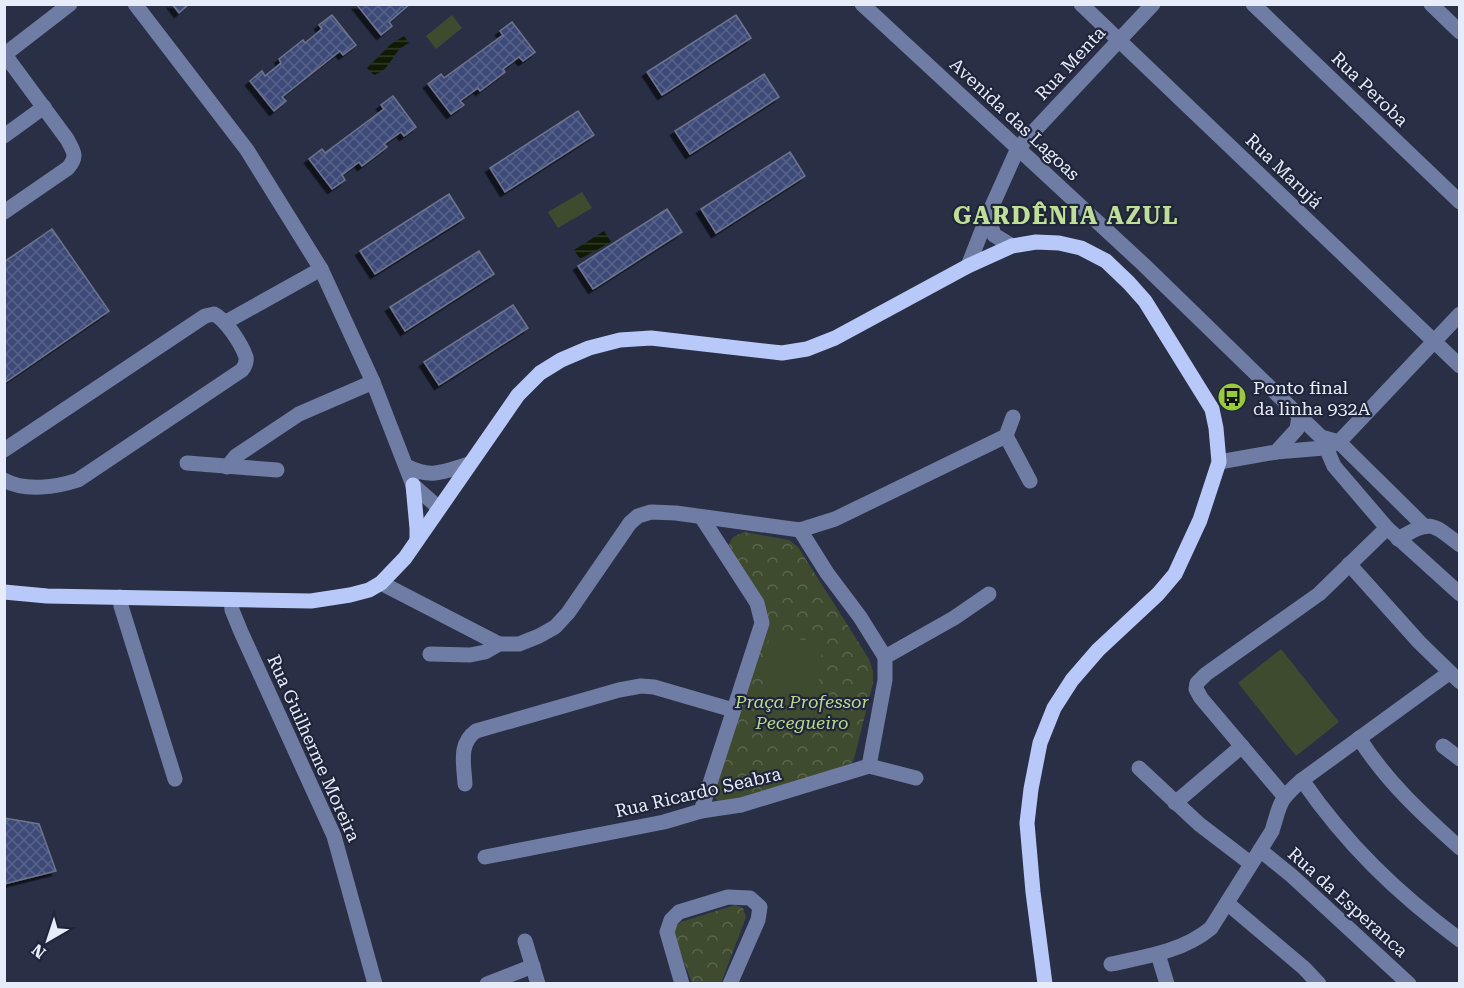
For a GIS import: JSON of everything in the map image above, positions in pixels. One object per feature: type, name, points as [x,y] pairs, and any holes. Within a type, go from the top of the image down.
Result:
[{"type":"main road","points":[[4,592],[47,596],[311,601],[369,590],[381,583],[405,558],[518,395],[533,380],[561,360],[589,348],[620,340],[651,338],[782,352],[807,349],[835,338],[968,266],[1012,246],[1036,242],[1059,243],[1081,248],[1106,261],[1129,283],[1151,310],[1212,409],[1219,462],[1200,520],[1174,574],[1158,594],[1098,650],[1072,680],[1054,708],[1040,743],[1027,823],[1045,984]]},
{"type":"main road","points":[[412,485],[417,540]]},
{"type":"street","points":[[4,212],[68,168],[74,161],[74,152],[70,145],[5,55],[70,4]]},
{"type":"street","points":[[135,4],[247,150],[321,269],[373,382],[412,485],[439,508]]},
{"type":"street","name":"Avenida das Lagoas","points":[[862,4],[1144,264],[1299,416],[1323,442],[1334,466],[1392,534],[1460,594]]},
{"type":"street","name":"Rua Marujá","points":[[1081,4],[1460,366]]},
{"type":"street","name":"Rua Menta","points":[[968,266],[1018,148],[1153,4]]},
{"type":"street","name":"Rua Peroba","points":[[1253,4],[1460,202]]},
{"type":"street","points":[[1431,4],[1460,32]]},
{"type":"street","points":[[4,136],[44,107]]},
{"type":"street","points":[[988,215],[994,236],[1012,246]]},
{"type":"street","points":[[226,322],[321,269]]},
{"type":"street","points":[[4,450],[205,316],[214,314],[226,322],[246,357],[246,364],[242,370],[78,480],[62,485],[42,487],[11,484],[4,480]]},
{"type":"street","points":[[1219,462],[1323,442],[1340,441],[1460,314]]},
{"type":"street","points":[[227,467],[236,456],[299,414],[373,382]]},
{"type":"street","points":[[1276,452],[1297,429],[1299,416]]},
{"type":"street","points":[[381,583],[499,644],[519,644],[555,627],[568,613],[630,523],[638,516],[651,512],[668,513],[800,530],[835,519],[1006,436],[1013,417]]},
{"type":"street","points":[[1006,436],[1030,481]]},
{"type":"street","points":[[1340,441],[1423,525]]},
{"type":"street","points":[[187,463],[277,470]]},
{"type":"street","points":[[406,466],[428,474],[469,464]]},
{"type":"street","points":[[701,812],[762,623],[757,603],[702,518]]},
{"type":"street","points":[[1284,796],[1201,698],[1196,689],[1197,683],[1206,674],[1306,605],[1349,564],[1392,534],[1423,525],[1432,526],[1460,545]]},
{"type":"street","points":[[800,530],[885,657],[885,680],[868,766],[916,778]]},
{"type":"street","points":[[1111,964],[1158,954],[1203,935],[1211,928],[1272,831],[1276,812],[1284,796],[1359,738],[1454,677],[1349,564]]},
{"type":"street","points":[[885,657],[954,618],[989,594]]},
{"type":"street","points":[[120,597],[175,779]]},
{"type":"street","name":"Rua Guilherme Moreira","points":[[231,600],[232,610],[241,632],[334,836],[375,984]]},
{"type":"street","points":[[430,654],[470,655],[485,652],[499,644]]},
{"type":"street","points":[[465,784],[463,745],[476,731],[619,690],[641,686],[654,687],[733,710]]},
{"type":"street","points":[[1359,738],[1386,777],[1410,803],[1460,848]]},
{"type":"street","points":[[1175,803],[1242,746]]},
{"type":"street","points":[[1443,746],[1460,759]]},
{"type":"street","name":"Rua Ricardo Seabra","points":[[485,857],[664,822],[701,812],[741,806],[868,766]]},
{"type":"street","points":[[1139,768],[1175,803],[1250,863]]},
{"type":"street","points":[[1302,780],[1345,838],[1389,882],[1460,940]]},
{"type":"street","name":"Rua da Esperanca","points":[[1260,850],[1292,876],[1409,984]]},
{"type":"street","points":[[682,984],[667,932],[671,920],[679,912],[728,897],[750,898],[760,907],[758,920],[730,984]]},
{"type":"street","points":[[1227,903],[1319,984]]},
{"type":"street","points":[[525,940],[538,984]]},
{"type":"street","points":[[1158,954],[1167,984]]},
{"type":"street","points":[[486,984],[532,966]]},
{"type":"green space","points":[[452,15],[462,28],[436,49],[426,36]]},
{"type":"green space","points":[[582,192],[592,208],[558,228],[548,212]]},
{"type":"green space","name":"Praça Professor Pecegueiro","points":[[744,532],[789,540],[798,547],[869,659],[873,671],[873,683],[854,759],[849,767],[720,803],[714,797],[713,791],[766,621],[728,546],[733,537]]},
{"type":"green space","points":[[769,636],[823,642],[813,733],[760,727]]},
{"type":"green space","points":[[1281,649],[1339,722],[1296,756],[1238,683]]},
{"type":"green space","points":[[735,905],[743,908],[746,917],[721,983],[692,983],[674,936],[675,927],[681,922]]},
{"type":"shaded area","points":[[404,36],[409,43],[398,51],[385,69],[374,75],[367,68],[391,44]]},
{"type":"shaded area","points":[[604,231],[611,242],[580,259],[574,250]]},
{"type":"building","points":[[172,4],[189,4],[179,13]]},
{"type":"building","points":[[410,4],[389,22],[392,26],[381,35],[357,5]]},
{"type":"building","points":[[332,15],[356,45],[343,55],[340,51],[282,97],[286,101],[274,111],[250,81],[262,71],[265,76],[281,63],[279,59],[303,40],[305,43],[322,29],[319,25]]},
{"type":"building","points":[[736,15],[751,38],[662,95],[647,72]]},
{"type":"building","points":[[512,22],[535,52],[523,61],[519,57],[503,69],[505,72],[480,91],[478,88],[460,101],[464,105],[451,114],[428,84],[441,74],[444,78],[503,35],[500,31]]},
{"type":"building","points":[[764,74],[779,97],[690,154],[675,131]]},
{"type":"building","points":[[393,96],[416,127],[404,136],[401,132],[384,144],[387,147],[362,166],[359,162],[342,175],[345,180],[332,189],[309,159],[322,149],[325,153],[384,109],[381,105]]},
{"type":"building","points":[[578,111],[594,135],[505,192],[490,168]]},
{"type":"building","points":[[790,152],[805,176],[716,233],[701,209]]},
{"type":"building","points":[[449,194],[464,218],[375,274],[360,251]]},
{"type":"building","points":[[667,209],[682,232],[593,289],[578,266]]},
{"type":"building","points":[[52,229],[109,311],[4,383],[4,262]]},
{"type":"building","points":[[479,251],[494,274],[405,331],[390,307]]},
{"type":"building","points":[[513,305],[528,328],[439,385],[424,362]]},
{"type":"building","points":[[4,818],[39,824],[56,871],[4,884]]},
{"type":"place","name":"Ponto final da linha 932A","points":[[1232,397]]},
{"type":"district","name":"GARDÊNIA AZUL","points":[[1066,216]]}]
